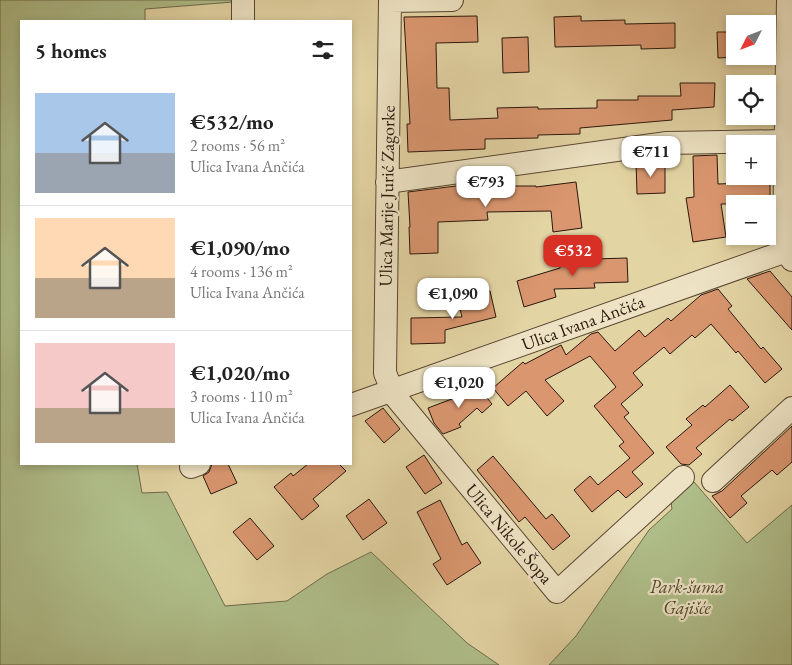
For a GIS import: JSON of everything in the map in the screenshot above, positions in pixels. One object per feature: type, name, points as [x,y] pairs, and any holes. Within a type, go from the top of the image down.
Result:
[{"type":"street","points":[[243,0],[243,20]]},
{"type":"street","points":[[390,0],[452,0]]},
{"type":"street","name":"Ulica Marije Jurić Zagorke","points":[[390,0],[385,373],[391,390]]},
{"type":"street","points":[[788,0],[789,108],[784,141],[784,235],[790,253]]},
{"type":"street","points":[[387,182],[667,143],[784,141]]},
{"type":"street","name":"Ulica Ivana Ančića","points":[[352,405],[790,253]]},
{"type":"street","name":"Ulica Nikole Šopa","points":[[391,390],[404,409],[557,592],[683,477]]},
{"type":"street","points":[[713,481],[792,408]]},
{"type":"green space","points":[[0,0],[233,0],[233,2],[145,9],[145,20],[20,20],[20,465],[137,465],[142,493],[167,492],[225,606],[287,601],[327,574],[371,552],[467,643],[499,665],[0,665]]},
{"type":"green space","name":"Park-šuma Gajišće","points":[[694,482],[747,543],[792,505],[792,665],[549,665],[576,636],[649,530],[672,509],[671,502]]},
{"type":"building","points":[[477,16],[478,42],[436,43],[437,88],[449,88],[450,120],[498,118],[497,108],[597,108],[597,100],[638,100],[638,96],[681,96],[680,83],[715,83],[714,107],[672,110],[672,120],[580,128],[580,134],[538,135],[538,138],[485,139],[485,149],[408,152],[407,124],[410,124],[404,17]]},
{"type":"building","points":[[581,16],[581,21],[625,20],[625,24],[675,23],[675,48],[641,49],[641,45],[555,47],[554,17]]},
{"type":"building","points":[[717,32],[726,32],[726,58],[718,58]]},
{"type":"building","points":[[528,37],[529,72],[503,73],[502,38]]},
{"type":"building","points":[[717,155],[718,184],[770,185],[770,195],[726,195],[726,204],[721,204],[726,237],[693,242],[686,198],[694,197],[693,156]]},
{"type":"building","points":[[636,162],[665,162],[665,193],[637,194]]},
{"type":"building","points":[[576,182],[582,228],[553,232],[551,211],[487,212],[488,220],[438,222],[438,253],[410,254],[408,192],[456,186],[536,187]]},
{"type":"building","points":[[594,256],[594,259],[627,258],[628,282],[594,283],[595,288],[554,289],[556,297],[524,307],[517,281],[560,268],[560,257]]},
{"type":"building","points":[[770,271],[792,297],[792,330],[747,279]]},
{"type":"building","points":[[718,289],[732,306],[728,309],[761,349],[763,347],[782,369],[765,383],[738,351],[736,353],[711,324],[695,338],[692,335],[670,354],[664,347],[633,373],[643,385],[621,404],[629,413],[624,417],[654,453],[632,472],[643,484],[626,498],[618,490],[592,512],[574,490],[590,476],[598,485],[630,458],[619,446],[624,442],[594,406],[616,387],[590,356],[545,380],[564,401],[547,416],[526,391],[508,406],[493,388],[523,362],[525,364],[561,345],[566,355],[591,334],[598,332],[615,351],[639,330],[645,337],[668,318],[671,321],[701,295]]},
{"type":"building","points":[[490,291],[496,317],[445,330],[445,343],[411,344],[411,318],[462,317],[458,300]]},
{"type":"building","points":[[474,382],[492,404],[482,413],[477,408],[459,424],[461,427],[443,434],[434,423],[428,408],[457,397]]},
{"type":"building","points":[[730,385],[749,407],[732,421],[730,419],[696,448],[702,454],[689,465],[681,464],[666,447],[692,425],[686,419],[703,405],[705,407]]},
{"type":"building","points":[[383,408],[400,429],[384,443],[365,421]]},
{"type":"building","points":[[792,426],[792,462],[777,475],[772,470],[741,496],[747,503],[730,518],[712,496],[722,491]]},
{"type":"building","points":[[424,455],[442,483],[425,494],[406,467]]},
{"type":"building","points":[[493,456],[546,519],[552,514],[570,536],[553,550],[525,517],[519,522],[477,470]]},
{"type":"building","points":[[212,465],[228,465],[237,483],[211,494],[203,476],[209,472]]},
{"type":"building","points":[[307,465],[340,465],[346,471],[313,499],[319,506],[302,520],[274,487],[291,473],[293,476]]},
{"type":"building","points":[[369,499],[387,523],[363,540],[346,516]]},
{"type":"building","points":[[440,500],[462,545],[467,542],[481,563],[447,585],[433,564],[441,559],[417,512]]},
{"type":"building","points":[[250,518],[274,546],[257,560],[233,532]]}]
